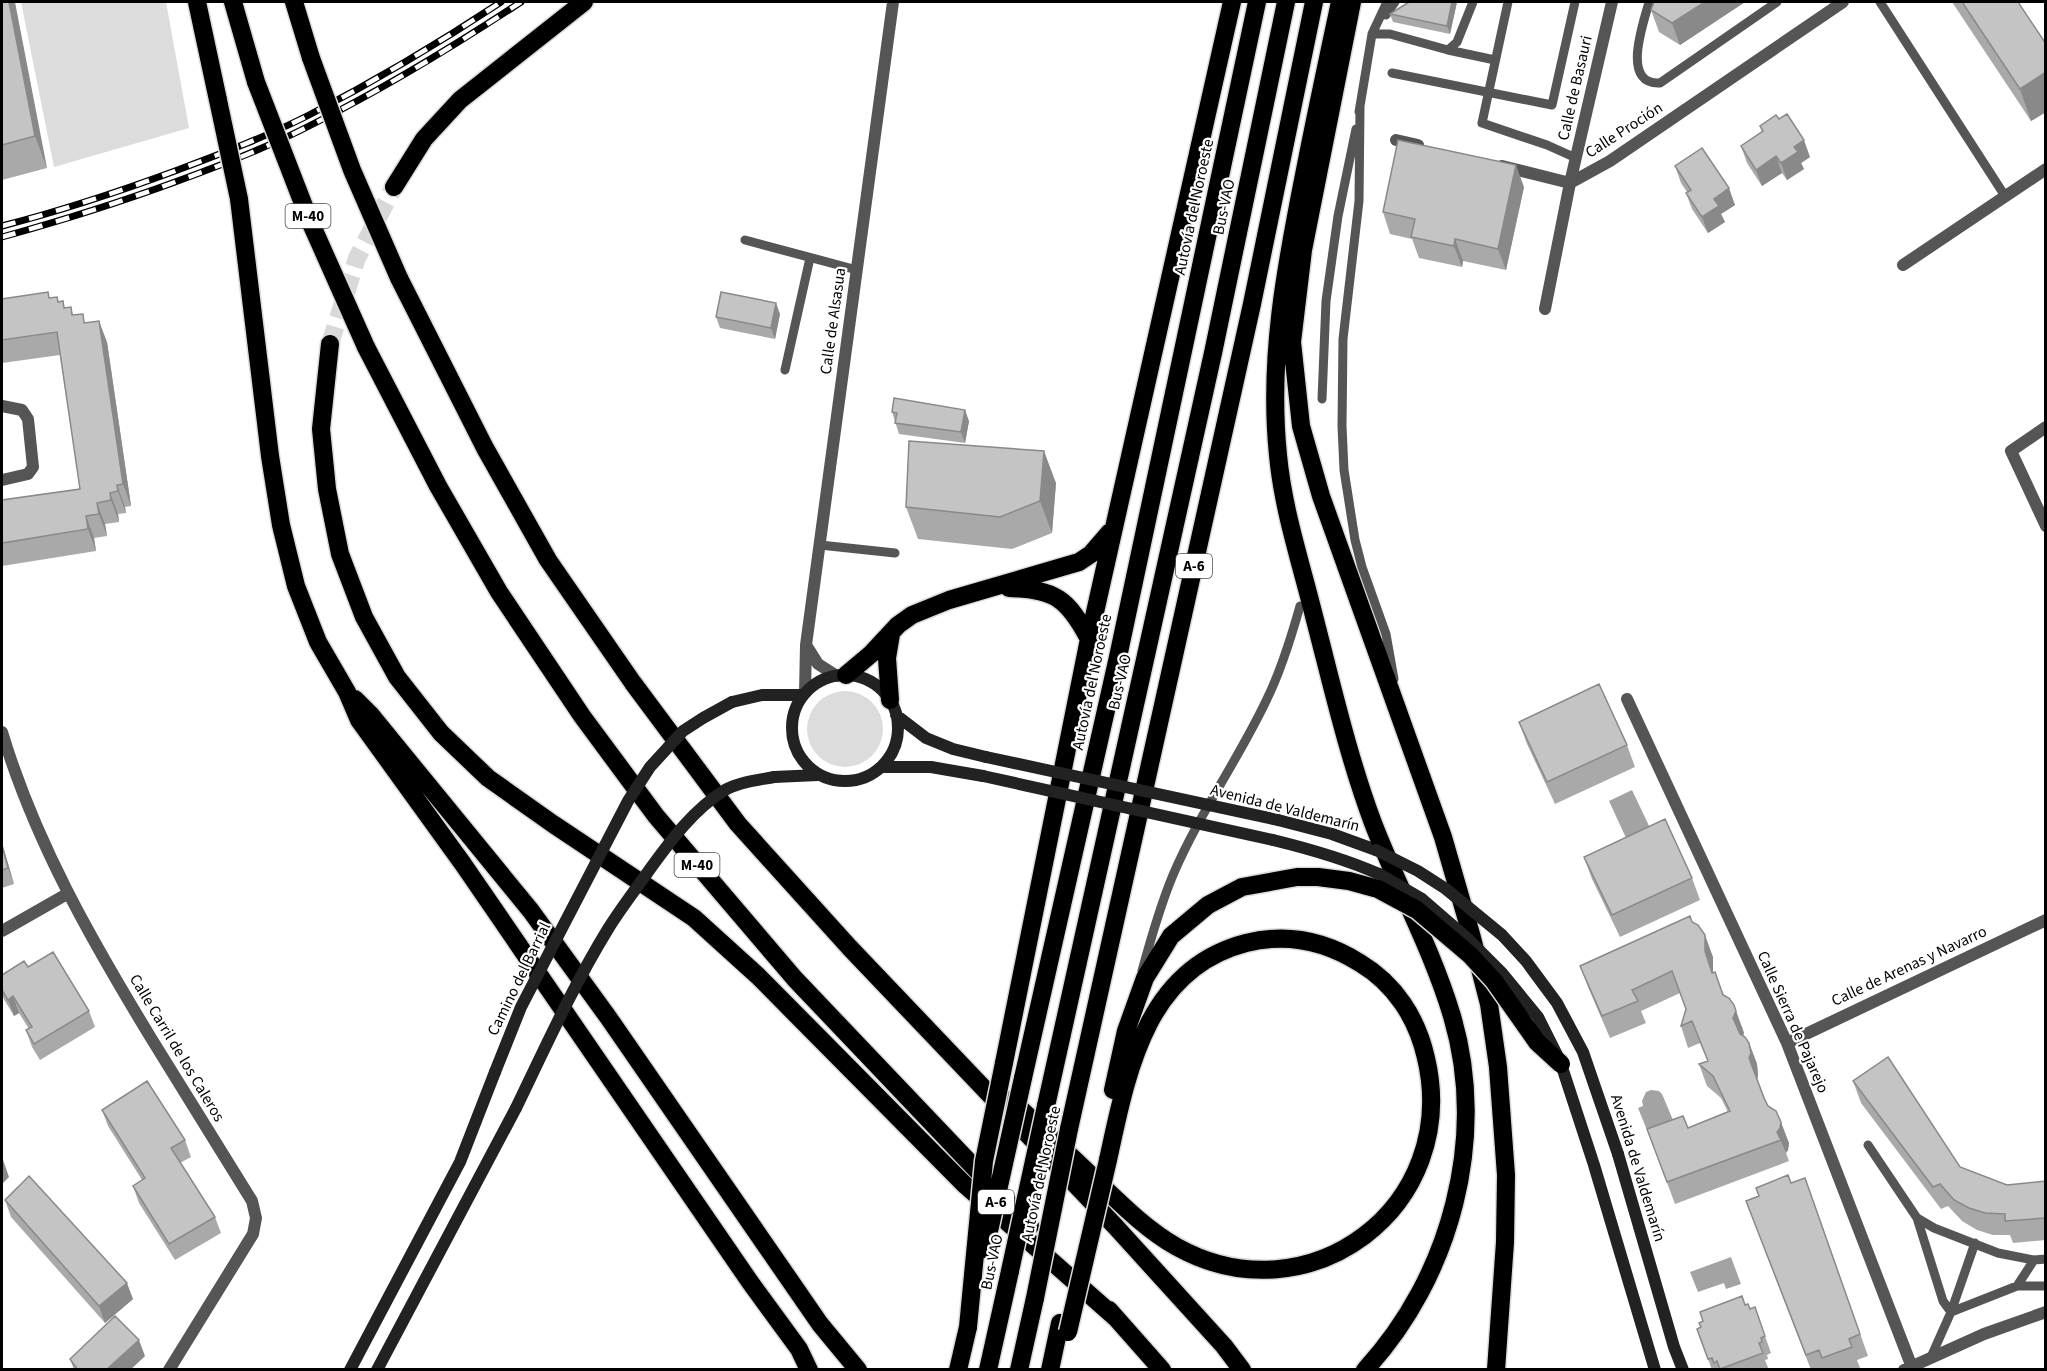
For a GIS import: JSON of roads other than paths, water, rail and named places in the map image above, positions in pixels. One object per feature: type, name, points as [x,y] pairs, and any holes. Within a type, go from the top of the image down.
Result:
[{"type":"highway","points":[[197,2],[239,199],[270,456],[281,525],[296,586],[315,633],[347,692],[358,720],[470,874],[743,1272],[799,1349],[810,1370]]},
{"type":"highway","name":"M-40","points":[[233,2],[256,82],[309,219],[366,347],[438,486],[499,592],[582,716],[656,816],[795,979],[1116,1318],[1162,1370]]},
{"type":"highway","points":[[294,2],[311,57],[352,170],[399,278],[485,448],[548,560],[633,683],[738,824],[850,948],[1116,1226],[1224,1346],[1242,1370]]},
{"type":"highway","points":[[394,187],[424,139],[460,100],[584,2]]},
{"type":"highway","points":[[968,1327],[984,1161],[1089,639],[1232,2]]},
{"type":"highway","name":"Autovía del Noroeste","points":[[958,1370],[1118,657],[1257,2]]},
{"type":"highway","name":"Bus-VAO","points":[[988,1370],[1213,353],[1286,2]]},
{"type":"highway","name":"Autovía del Noroeste","points":[[1019,1370],[1069,1130],[1252,304],[1314,2]]},
{"type":"highway","points":[[1340,2],[1284,278],[1275,369],[1274,406],[1278,456],[1288,514],[1357,774],[1372,821],[1432,958],[1453,1019],[1463,1078],[1465,1106],[1463,1148],[1457,1194],[1435,1264],[1402,1324],[1365,1370]]},
{"type":"highway","points":[[1352,2],[1303,250],[1292,342],[1301,426],[1321,496],[1446,845],[1489,1004],[1505,1143],[1506,1202],[1496,1370]]},
{"type":"highway","points":[[330,344],[321,429],[327,489],[340,554],[364,617],[392,667],[441,733],[488,778],[694,918],[758,976],[964,1184],[1116,1318]]},
{"type":"highway","points":[[842,675],[871,654],[905,620],[930,607],[1078,562],[1091,554],[1113,528]]},
{"type":"highway","points":[[995,587],[1024,588],[1050,594],[1069,607],[1077,616],[1089,639]]},
{"type":"highway","points":[[891,632],[886,658],[893,707]]},
{"type":"highway","points":[[347,692],[370,714],[531,911],[608,1017],[820,1323],[858,1370]]},
{"type":"highway","points":[[1050,1370],[1064,1328],[1103,1157],[1126,1031],[1146,978],[1171,936],[1208,905],[1242,886],[1297,877],[1379,881],[1470,955],[1494,981],[1537,1042],[1561,1064]]},
{"type":"highway","points":[[850,948],[1122,1205],[1155,1233],[1178,1248],[1197,1256],[1217,1263],[1248,1269],[1293,1266],[1333,1254],[1359,1239],[1387,1216],[1412,1183],[1428,1140],[1431,1111],[1428,1068],[1416,1026],[1406,1006],[1376,975],[1329,946],[1285,938],[1261,939],[1220,952],[1183,975],[1163,999],[1146,1026],[1132,1062],[1119,1112],[1103,1157]]},
{"type":"highway","points":[[1059,1370],[1064,1328]]},
{"type":"main road","points":[[842,675],[857,676],[876,685],[893,707],[898,729],[891,756],[882,767],[863,779],[840,782],[819,775],[804,763],[795,746],[793,718],[795,709],[804,694],[825,679],[842,675]]},
{"type":"main road","name":"Camino del Barrial","points":[[350,1370],[460,1162],[526,997],[628,801],[650,767],[684,731],[732,702],[762,695],[804,694]]},
{"type":"main road","name":"Avenida de Valdemarín","points":[[893,707],[926,738],[953,749],[1278,820],[1332,834],[1376,850],[1418,871],[1446,889],[1502,935],[1526,961],[1557,1003],[1583,1052],[1618,1154],[1674,1347],[1683,1370]]},
{"type":"main road","name":"Avenida de Valdemarín","points":[[882,767],[931,767],[983,776],[1317,850],[1356,864],[1379,881]]},
{"type":"main road","points":[[376,1370],[516,1108],[560,1017],[609,929],[661,854],[695,813],[728,788],[774,777],[819,775]]},
{"type":"main road","points":[[1561,1064],[1594,1165],[1655,1370]]},
{"type":"street","name":"Calle de Alsasua","points":[[804,694],[806,645],[893,2]]},
{"type":"street","name":"Calle de Basauri","points":[[1570,183],[1612,2]]},
{"type":"street","name":"Calle Proción","points":[[1570,183],[1610,161],[1843,2]]},
{"type":"street","points":[[1396,140],[1431,148]]},
{"type":"street","points":[[1489,162],[1570,183],[1545,309]]},
{"type":"street","points":[[1903,265],[2046,169]]},
{"type":"street","points":[[2,406],[22,410],[28,419],[33,467],[28,474],[2,480]]},
{"type":"street","points":[[2046,427],[2012,451],[2046,526]]},
{"type":"street","points":[[806,645],[818,664],[842,675]]},
{"type":"street","name":"Calle Sierra de Pajarejo","points":[[1627,699],[1787,1042],[1910,1368]]},
{"type":"street","name":"Calle Carril de los Caleros","points":[[2,732],[15,777],[68,894],[104,961],[252,1201],[256,1218],[253,1234],[169,1370]]},
{"type":"street","points":[[2,931],[68,894]]},
{"type":"street","name":"Calle de Arenas y Navarro","points":[[1787,1042],[2046,920]]},
{"type":"street","points":[[1910,1368],[1984,1334],[2046,1312]]},
{"type":"lane","points":[[1322,399],[1330,261],[1372,34],[1387,2]]},
{"type":"lane","points":[[1372,34],[1395,2]]},
{"type":"lane","points":[[1448,50],[1457,42],[1473,2]]},
{"type":"lane","points":[[1508,2],[1482,123],[1547,145],[1575,158]]},
{"type":"lane","points":[[1392,73],[1552,105],[1575,2]]},
{"type":"lane","points":[[1649,2],[1636,58],[1642,76],[1653,83],[1659,83],[1777,2]]},
{"type":"lane","points":[[1880,2],[2005,196]]},
{"type":"lane","points":[[1372,34],[1390,34],[1495,60]]},
{"type":"lane","points":[[1360,108],[1359,201],[1343,339],[1344,470],[1355,540],[1362,567],[1386,634],[1401,717]]},
{"type":"lane","points":[[745,240],[857,270]]},
{"type":"lane","points":[[785,370],[810,258]]},
{"type":"lane","points":[[820,545],[895,553]]},
{"type":"lane","points":[[1126,1031],[1158,914],[1174,873],[1195,830],[1267,700],[1289,643],[1300,606]]},
{"type":"lane","points":[[1868,1145],[1917,1218],[1943,1301],[1951,1312]]},
{"type":"lane","points":[[1917,1218],[1934,1228],[1998,1253],[2034,1260],[2046,1259]]},
{"type":"lane","points":[[1931,1357],[1951,1312],[1975,1243]]},
{"type":"lane","points":[[2017,1286],[2034,1260]]},
{"type":"lane","points":[[1951,1312],[2017,1286],[2046,1286]]},
{"type":"tunnel","points":[[330,344],[357,258],[394,187]]},
{"type":"railway","points":[[2,226],[67,208],[132,186],[276,131],[382,75],[501,2]]},
{"type":"railway","points":[[2,237],[154,190],[279,140],[393,81],[521,2]]}]
